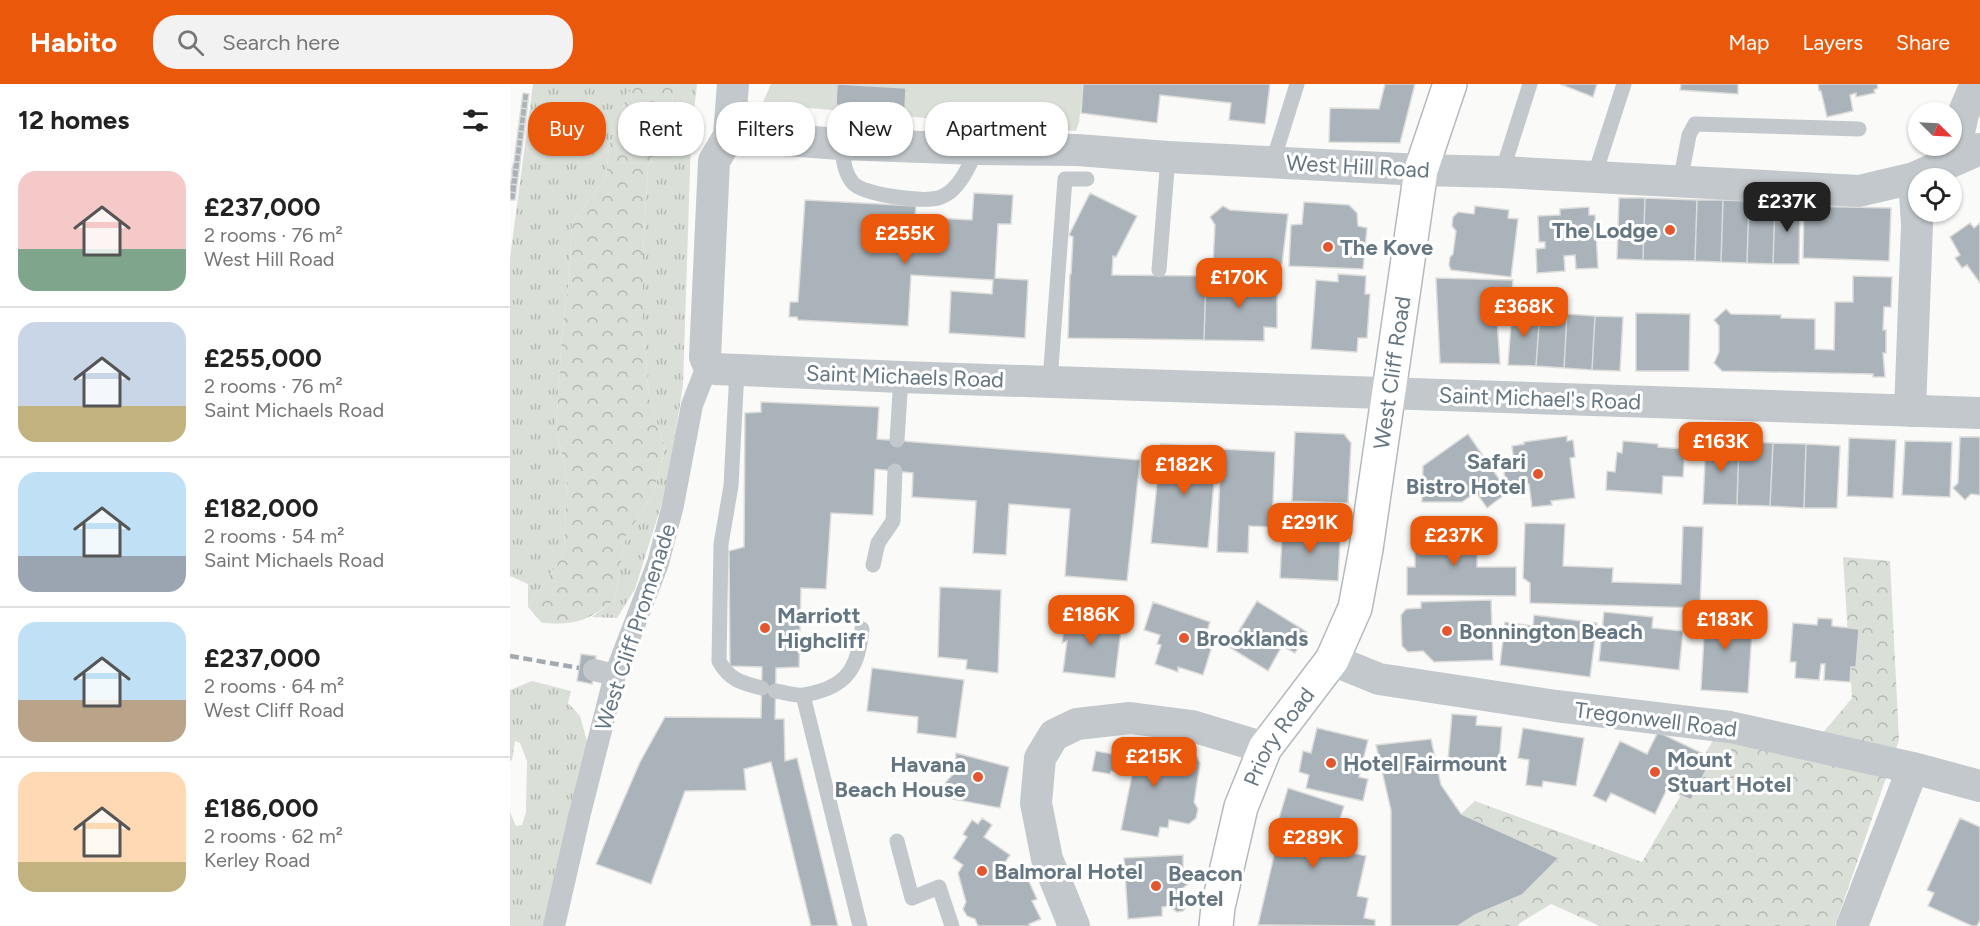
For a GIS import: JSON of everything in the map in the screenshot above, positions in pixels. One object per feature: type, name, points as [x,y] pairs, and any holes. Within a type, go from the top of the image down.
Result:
[{"type":"main road","name":"West Cliff Road","points":[[1332,660],[1355,608],[1366,549],[1421,170],[1450,84]]},
{"type":"main road","name":"Priory Road","points":[[1216,926],[1218,907],[1241,807],[1265,748],[1332,660]]},
{"type":"street","points":[[731,102],[732,84]]},
{"type":"street","points":[[1967,155],[1963,114],[1977,84]]},
{"type":"street","name":"West Hill Road","points":[[1068,150],[1168,157],[1859,191],[1908,179]]},
{"type":"street","name":"West Hill Road","points":[[1937,168],[1967,155]]},
{"type":"street","points":[[717,156],[714,161],[705,357],[723,367]]},
{"type":"street","points":[[1910,411],[1917,222]]},
{"type":"street","name":"Saint Michaels Road","points":[[723,367],[901,377],[1388,393]]},
{"type":"street","name":"West Cliff Promenade","points":[[554,926],[579,817],[605,672],[658,563],[673,505],[692,405],[723,367]]},
{"type":"street","name":"Saint Michael's Road","points":[[1388,393],[1980,412]]},
{"type":"street","name":"Tregonwell Road","points":[[1332,660],[1379,679],[1556,706],[1730,727],[1913,768],[1980,786]]},
{"type":"street","points":[[1074,926],[1047,859],[1036,803],[1040,758],[1054,735],[1077,724],[1130,718],[1192,726],[1265,748]]},
{"type":"street","points":[[1852,926],[1913,768]]},
{"type":"lane","points":[[1273,161],[1297,84]]},
{"type":"lane","points":[[1502,172],[1530,84]]},
{"type":"lane","points":[[1594,177],[1624,84]]},
{"type":"lane","points":[[1680,182],[1689,135],[1695,123],[1858,129]]},
{"type":"lane","points":[[843,156],[846,172],[854,185],[873,192],[921,199],[939,198],[949,193],[962,178],[973,156]]},
{"type":"lane","points":[[1159,270],[1168,157]]},
{"type":"lane","points":[[1050,381],[1065,179],[1087,179]]},
{"type":"lane","points":[[723,367],[730,486],[721,544],[720,661],[725,673],[743,683],[803,695],[830,688],[846,677],[855,664],[862,629]]},
{"type":"lane","points":[[897,440],[901,377]]},
{"type":"lane","points":[[873,565],[878,543],[893,522],[895,471]]},
{"type":"lane","points":[[803,695],[860,926]]},
{"type":"lane","points":[[897,841],[912,898],[939,887],[951,926]]},
{"type":"green space","points":[[533,84],[639,84],[628,93],[625,102],[618,102],[618,121],[609,147],[606,177],[572,223],[556,427],[567,477],[564,554],[528,607],[528,584],[510,576],[510,258],[528,122],[528,156],[606,156],[606,102],[531,102]]},
{"type":"green space","points":[[639,84],[674,84],[672,102],[625,102],[628,93]]},
{"type":"green space","points":[[674,84],[697,84],[695,102],[672,102]]},
{"type":"green space","points":[[771,84],[1083,84],[1076,131],[1068,130],[1068,102],[925,102],[925,118],[913,117],[913,102],[827,102],[827,110],[815,109],[815,102],[763,102]]},
{"type":"green space","points":[[618,121],[618,156],[653,156],[648,167],[643,251],[643,325],[649,397],[665,448],[653,495],[626,536],[615,600],[581,620],[542,623],[528,607],[564,554],[567,477],[556,427],[572,223],[606,177],[609,147]]},
{"type":"green space","points":[[653,156],[690,156],[683,385],[667,487],[635,589],[617,618],[592,617],[615,600],[626,536],[653,495],[665,448],[649,397],[643,326],[643,251],[648,167]]},
{"type":"green space","points":[[1843,557],[1890,561],[1899,740],[1835,926],[1600,926],[1551,904],[1518,926],[1458,926],[1475,915],[1522,895],[1559,858],[1461,814],[1475,801],[1642,862],[1716,735],[1806,753],[1852,698]]},
{"type":"green space","points":[[532,681],[571,691],[568,703],[580,716],[590,752],[544,926],[510,926],[510,812],[516,826],[522,825],[526,812],[527,761],[520,743],[515,741],[510,761],[510,690]]},
{"type":"building","points":[[837,84],[906,88],[905,102],[836,102]]},
{"type":"building","points":[[1083,84],[1270,84],[1265,124],[1229,120],[1231,103],[1160,95],[1157,123],[1081,113]]},
{"type":"building","points":[[1385,84],[1415,84],[1400,143],[1329,142],[1330,108],[1379,109]]},
{"type":"building","points":[[1560,84],[1597,84],[1593,97]]},
{"type":"building","points":[[1681,84],[1738,84],[1738,94],[1680,90]]},
{"type":"building","points":[[1818,84],[1877,84],[1878,88],[1874,90],[1875,93],[1856,97],[1856,93],[1850,95],[1853,111],[1827,117]]},
{"type":"building","points":[[523,93],[529,94],[528,101],[522,101]]},
{"type":"building","points":[[522,101],[528,101],[527,109],[521,108]]},
{"type":"building","points":[[521,108],[527,109],[526,117],[520,116]]},
{"type":"building","points":[[520,116],[526,117],[525,124],[519,124]]},
{"type":"building","points":[[519,124],[525,124],[524,132],[518,131]]},
{"type":"building","points":[[518,131],[524,132],[523,140],[517,139]]},
{"type":"building","points":[[517,139],[523,140],[522,147],[516,146]]},
{"type":"building","points":[[516,146],[522,147],[521,155],[515,154]]},
{"type":"building","points":[[515,154],[521,155],[520,162],[514,162]]},
{"type":"building","points":[[514,162],[520,162],[519,170],[512,169]]},
{"type":"building","points":[[512,169],[519,170],[518,178],[512,177]]},
{"type":"building","points":[[512,177],[518,178],[517,185],[510,184]]},
{"type":"building","points":[[510,184],[517,185],[516,193],[510,192]]},
{"type":"building","points":[[510,192],[516,193],[515,200],[510,200]]},
{"type":"building","points":[[974,193],[1013,195],[1011,224],[998,224],[995,278],[1028,280],[1025,338],[949,333],[951,291],[992,294],[993,280],[911,275],[908,326],[798,320],[797,317],[789,317],[790,302],[798,302],[805,200],[916,206],[915,217],[972,220]]},
{"type":"building","points":[[1090,193],[1137,216],[1116,257],[1113,256],[1112,275],[1206,276],[1204,340],[1068,338],[1073,237],[1069,235]]},
{"type":"building","points":[[1619,198],[1645,198],[1643,260],[1617,259]]},
{"type":"building","name":"The Lodge","points":[[1645,198],[1697,200],[1695,261],[1643,260]]},
{"type":"building","points":[[1697,200],[1723,200],[1721,262],[1695,261]]},
{"type":"building","points":[[1723,200],[1749,201],[1747,263],[1721,262]]},
{"type":"building","points":[[1749,201],[1775,202],[1773,264],[1747,263]]},
{"type":"building","name":"The Kove","points":[[1304,202],[1349,205],[1357,213],[1358,226],[1367,228],[1363,269],[1289,266],[1291,225],[1302,224]]},
{"type":"building","points":[[1775,202],[1800,203],[1799,264],[1773,264]]},
{"type":"building","points":[[1223,206],[1230,210],[1288,214],[1282,264],[1213,264],[1215,225],[1210,217]]},
{"type":"building","points":[[1475,206],[1509,210],[1508,218],[1518,219],[1511,277],[1451,270],[1450,257],[1453,254],[1456,231],[1452,226],[1453,217],[1458,212],[1474,214]]},
{"type":"building","points":[[1804,206],[1891,208],[1889,261],[1803,258]]},
{"type":"building","points":[[1589,207],[1589,215],[1595,215],[1598,268],[1576,269],[1575,255],[1564,256],[1565,271],[1537,273],[1536,249],[1545,248],[1545,242],[1539,242],[1538,216],[1560,215],[1560,209]]},
{"type":"building","points":[[1970,223],[1974,228],[1980,223],[1980,283],[1967,265],[1962,268],[1955,258],[1960,255],[1950,237]]},
{"type":"building","points":[[1338,274],[1366,276],[1365,294],[1370,294],[1367,338],[1358,338],[1357,352],[1311,349],[1316,280],[1338,282]]},
{"type":"building","points":[[1206,276],[1265,277],[1265,289],[1277,289],[1277,328],[1264,327],[1264,341],[1204,340]]},
{"type":"building","points":[[1853,276],[1892,277],[1891,307],[1884,307],[1885,377],[1873,377],[1873,374],[1722,371],[1714,363],[1719,352],[1719,326],[1714,320],[1726,309],[1731,314],[1781,315],[1781,318],[1815,319],[1815,349],[1834,350],[1835,302],[1853,302]]},
{"type":"building","points":[[1436,278],[1513,280],[1511,304],[1496,304],[1500,364],[1440,363]]},
{"type":"building","points":[[1512,310],[1540,312],[1536,366],[1508,365]]},
{"type":"building","points":[[1540,312],[1567,314],[1564,368],[1536,366]]},
{"type":"building","points":[[1636,313],[1690,314],[1689,371],[1636,371]]},
{"type":"building","points":[[1567,314],[1595,316],[1592,370],[1564,368]]},
{"type":"building","points":[[1595,316],[1623,317],[1620,371],[1592,370]]},
{"type":"building","name":"Marriott Highcliff","points":[[761,402],[879,407],[877,439],[1140,460],[1127,581],[1065,576],[1070,509],[1009,504],[1006,555],[973,553],[976,501],[912,497],[913,473],[875,469],[873,515],[831,513],[826,589],[801,588],[799,667],[776,668],[775,719],[784,719],[785,761],[797,758],[838,926],[811,926],[771,762],[744,769],[746,790],[685,791],[651,884],[596,864],[640,762],[665,717],[761,718],[762,667],[730,666],[729,551],[744,547],[745,413],[761,412]]},
{"type":"building","points":[[1295,432],[1344,434],[1351,443],[1348,503],[1292,501]]},
{"type":"building","points":[[1468,434],[1508,492],[1487,508],[1476,492],[1462,502],[1422,502],[1423,466]]},
{"type":"building","name":"Safari Bistro Hotel","points":[[1567,436],[1567,441],[1573,440],[1575,457],[1570,458],[1575,498],[1551,501],[1552,505],[1532,507],[1529,484],[1506,487],[1503,464],[1514,462],[1512,446]]},
{"type":"building","points":[[1960,437],[1980,437],[1980,495],[1971,494],[1965,500],[1953,488],[1958,483]]},
{"type":"building","points":[[1849,438],[1896,440],[1893,498],[1847,496]]},
{"type":"building","points":[[1623,441],[1685,449],[1683,477],[1663,476],[1662,494],[1606,490],[1607,471],[1615,472],[1617,452],[1622,453]]},
{"type":"building","points":[[1706,441],[1739,442],[1737,505],[1703,504]]},
{"type":"building","points":[[1905,441],[1952,442],[1950,497],[1902,495]]},
{"type":"building","points":[[1739,442],[1773,443],[1770,506],[1737,505]]},
{"type":"building","points":[[1773,443],[1806,444],[1804,508],[1770,506]]},
{"type":"building","points":[[1161,444],[1217,448],[1208,548],[1151,543]]},
{"type":"building","points":[[1806,444],[1840,446],[1837,508],[1804,508]]},
{"type":"building","points":[[1221,449],[1275,452],[1272,527],[1249,526],[1248,553],[1217,552]]},
{"type":"building","points":[[1297,523],[1328,525],[1327,539],[1340,540],[1338,581],[1280,578],[1282,536],[1296,537]]},
{"type":"building","points":[[1525,523],[1565,524],[1563,566],[1613,568],[1612,582],[1681,584],[1683,526],[1703,527],[1700,608],[1530,603],[1530,583],[1523,578]]},
{"type":"building","points":[[1439,524],[1442,527],[1442,537],[1456,536],[1456,530],[1472,530],[1477,537],[1477,567],[1516,567],[1516,596],[1407,595],[1407,567],[1415,567],[1415,528],[1418,525]]},
{"type":"building","points":[[940,587],[1001,590],[998,673],[966,669],[967,660],[938,657]]},
{"type":"building","name":"Bonnington Beach","points":[[1491,600],[1493,660],[1434,662],[1423,651],[1408,652],[1402,646],[1401,615],[1406,609],[1421,608],[1421,602]]},
{"type":"building","points":[[1257,601],[1307,632],[1295,653],[1282,646],[1268,671],[1229,647]]},
{"type":"building","name":"Brooklands","points":[[1153,602],[1210,622],[1205,637],[1214,640],[1203,675],[1178,667],[1178,672],[1155,664],[1161,645],[1157,644],[1160,635],[1144,630]]},
{"type":"building","points":[[1604,612],[1653,617],[1652,628],[1683,631],[1679,670],[1599,661]]},
{"type":"building","points":[[1696,612],[1753,615],[1748,693],[1701,690],[1704,636],[1695,636]]},
{"type":"building","points":[[1066,615],[1122,622],[1115,678],[1063,672],[1067,641],[1062,643]]},
{"type":"building","points":[[1534,615],[1597,623],[1590,677],[1500,665],[1505,622],[1533,626]]},
{"type":"building","points":[[1818,618],[1832,619],[1832,626],[1859,629],[1856,667],[1851,667],[1850,682],[1824,680],[1825,664],[1821,664],[1819,680],[1795,678],[1796,662],[1790,662],[1793,623],[1817,625]]},
{"type":"building","points":[[581,654],[596,656],[592,684],[577,681]]},
{"type":"building","points":[[872,668],[964,680],[956,738],[917,733],[918,717],[867,711]]},
{"type":"building","points":[[1452,714],[1477,716],[1476,725],[1502,727],[1499,764],[1448,760]]},
{"type":"building","name":"Hotel Fairmount","points":[[1317,728],[1368,740],[1359,777],[1368,779],[1363,801],[1306,788],[1309,775],[1299,772],[1303,751],[1311,753]]},
{"type":"building","points":[[1523,728],[1584,738],[1576,786],[1543,781],[1542,787],[1526,785],[1529,760],[1518,758]]},
{"type":"building","name":"Mount Stuart Hotel","points":[[1658,732],[1712,758],[1691,800],[1667,789],[1655,814],[1611,793],[1606,802],[1593,796],[1620,741],[1647,754]]},
{"type":"building","points":[[1431,739],[1441,785],[1461,814],[1559,858],[1522,895],[1475,915],[1458,926],[1391,926],[1391,810],[1376,745]]},
{"type":"building","points":[[1114,747],[1180,760],[1187,754],[1197,757],[1200,763],[1194,802],[1198,809],[1196,818],[1189,824],[1169,820],[1168,828],[1160,827],[1158,837],[1121,830],[1132,775],[1111,771],[1110,774],[1092,771],[1096,751],[1112,754]]},
{"type":"building","name":"Havana Beach House","points":[[956,753],[1009,767],[1000,808],[942,797],[946,782],[955,772]]},
{"type":"building","points":[[1288,788],[1344,806],[1331,848],[1366,856],[1357,896],[1368,898],[1364,918],[1375,920],[1375,926],[1258,925],[1276,847],[1271,845]]},
{"type":"building","name":"Balmoral Hotel","points":[[982,818],[992,825],[984,837],[1010,855],[1001,868],[1011,875],[1014,881],[1026,875],[1037,899],[1032,901],[1041,919],[1029,924],[1030,926],[978,926],[975,919],[967,916],[963,909],[966,902],[958,873],[963,865],[953,858],[967,837],[963,834],[972,820],[978,824]]},
{"type":"building","points":[[1960,818],[1980,827],[1980,920],[1977,926],[1972,926],[1928,906],[1934,893],[1927,890]]},
{"type":"building","name":"Beacon Hotel","points":[[1183,855],[1183,870],[1188,872],[1188,884],[1183,888],[1189,903],[1183,911],[1177,912],[1172,906],[1162,907],[1162,916],[1128,919],[1124,858]]},
{"type":"railway","points":[[510,656],[579,668]]},
{"type":"place","name":"The Lodge","points":[[1670,230]]},
{"type":"place","name":"The Kove","points":[[1328,247]]},
{"type":"place","name":"Safari Bistro Hotel","points":[[1538,474]]},
{"type":"place","name":"Marriott Highcliff","points":[[765,628]]},
{"type":"place","name":"Bonnington Beach","points":[[1447,631]]},
{"type":"place","name":"Brooklands","points":[[1184,638]]},
{"type":"place","name":"Hotel Fairmount","points":[[1331,763]]},
{"type":"place","name":"Mount Stuart Hotel","points":[[1655,772]]},
{"type":"place","name":"Havana Beach House","points":[[978,777]]},
{"type":"place","name":"Balmoral Hotel","points":[[982,871]]},
{"type":"place","name":"Beacon Hotel","points":[[1156,886]]}]
